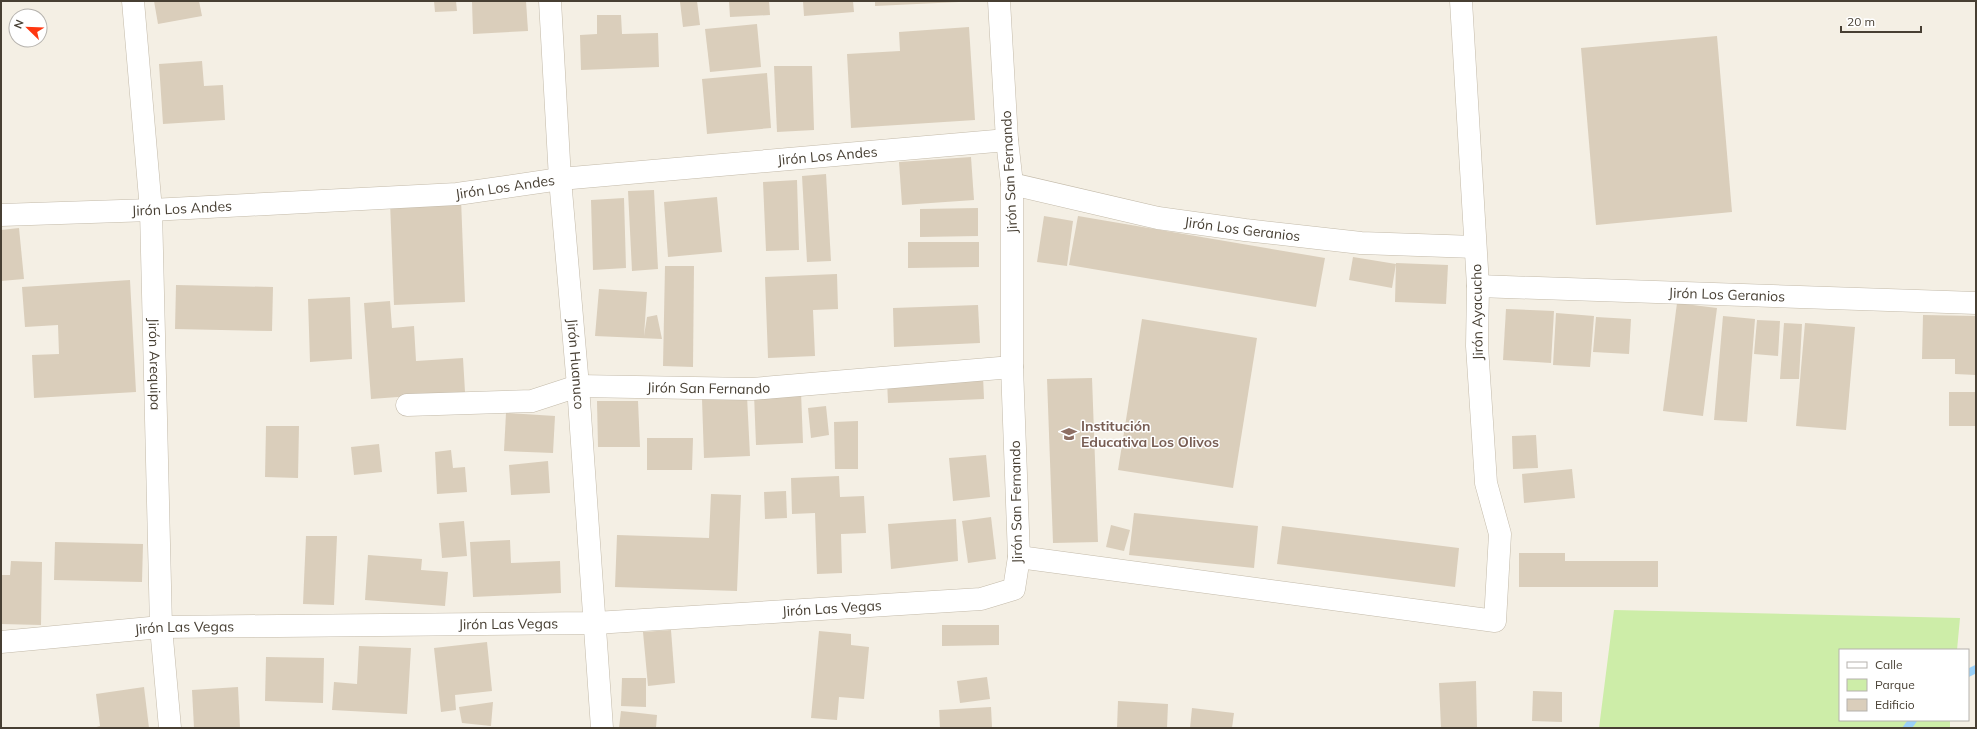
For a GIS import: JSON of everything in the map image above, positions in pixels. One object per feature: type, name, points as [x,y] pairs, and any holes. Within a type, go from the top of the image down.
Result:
[{"type":"street","name":"Jirón Arequipa","points":[[133,1],[151,210],[161,627],[170,728]]},
{"type":"street","name":"Jirón Huanuco","points":[[550,1],[560,179],[578,386],[602,728]]},
{"type":"street","name":"Jirón San Fernando","points":[[999,1],[1007,140],[1012,184],[1012,367],[1019,557],[1014,589]]},
{"type":"street","name":"Jirón Ayacucho","points":[[1019,557],[1495,621],[1500,534],[1486,483],[1477,346],[1478,286],[1476,247],[1461,1]]},
{"type":"street","name":"Jirón Los Andes","points":[[1,215],[151,210],[457,194],[560,179],[1007,140]]},
{"type":"street","name":"Jirón Los Geranios","points":[[1012,184],[1158,218],[1245,230],[1361,244],[1476,247]]},
{"type":"street","name":"Jirón Los Geranios","points":[[1478,286],[1976,303]]},
{"type":"street","name":"Jirón San Fernando","points":[[407,405],[532,401],[578,386],[752,389],[1012,367]]},
{"type":"street","name":"Jirón Las Vegas","points":[[1,642],[161,627],[595,623],[982,599],[1014,589]]},
{"type":"green space","points":[[1614,610],[1960,618],[1957,649],[1839,649],[1839,721],[1950,721],[1950,728],[1599,728]]},
{"type":"building","points":[[154,1],[199,1],[202,16],[158,24]]},
{"type":"building","points":[[434,1],[456,1],[457,11],[435,12]]},
{"type":"building","points":[[472,1],[526,1],[528,31],[473,34]]},
{"type":"building","points":[[697,1],[700,25],[683,27],[680,2]]},
{"type":"building","points":[[729,1],[769,1],[770,15],[730,17]]},
{"type":"building","points":[[803,1],[853,1],[854,12],[804,16]]},
{"type":"building","points":[[875,1],[959,1],[959,2],[875,6]]},
{"type":"building","points":[[597,15],[621,15],[622,34],[658,33],[659,67],[581,70],[580,35],[597,34]]},
{"type":"building","points":[[757,24],[761,67],[710,72],[705,29]]},
{"type":"building","points":[[969,27],[975,120],[851,128],[847,54],[900,51],[899,32]]},
{"type":"building","points":[[1717,36],[1732,212],[1596,225],[1581,48]]},
{"type":"building","points":[[202,61],[204,86],[223,85],[225,120],[163,124],[159,64]]},
{"type":"building","points":[[774,66],[812,66],[814,130],[777,132]]},
{"type":"building","points":[[767,73],[771,128],[707,134],[702,79]]},
{"type":"building","points":[[971,157],[974,200],[902,205],[899,162]]},
{"type":"building","points":[[826,174],[831,261],[807,262],[802,176]]},
{"type":"building","points":[[797,180],[799,250],[766,251],[763,182]]},
{"type":"building","points":[[654,190],[658,269],[632,271],[628,191]]},
{"type":"building","points":[[717,197],[722,252],[668,257],[664,202]]},
{"type":"building","points":[[624,198],[626,268],[593,270],[591,200]]},
{"type":"building","points":[[461,199],[465,302],[394,305],[390,202]]},
{"type":"building","points":[[978,208],[978,236],[920,237],[920,209]]},
{"type":"building","points":[[1044,216],[1073,221],[1067,266],[1037,262]]},
{"type":"building","points":[[1078,216],[1325,258],[1316,307],[1069,265]]},
{"type":"building","points":[[19,228],[24,279],[1,281],[1,230]]},
{"type":"building","points":[[908,242],[979,242],[979,267],[908,268]]},
{"type":"building","points":[[1353,257],[1396,264],[1392,288],[1349,280]]},
{"type":"building","points":[[1396,263],[1448,265],[1446,304],[1395,302]]},
{"type":"building","points":[[665,266],[694,266],[693,367],[663,366]]},
{"type":"building","points":[[837,274],[838,309],[813,310],[815,356],[768,358],[765,277]]},
{"type":"building","points":[[130,280],[136,392],[34,398],[32,355],[59,354],[58,325],[25,327],[22,287]]},
{"type":"building","points":[[176,285],[273,287],[272,331],[175,329]]},
{"type":"building","points":[[599,289],[647,292],[644,336],[647,317],[657,315],[662,339],[595,336]]},
{"type":"building","points":[[350,297],[352,359],[310,362],[308,299]]},
{"type":"building","points":[[390,301],[392,328],[414,326],[416,361],[463,358],[465,392],[371,399],[364,303]]},
{"type":"building","points":[[1677,303],[1717,308],[1703,416],[1663,411]]},
{"type":"building","points":[[978,305],[980,343],[894,347],[893,308]]},
{"type":"building","points":[[1506,309],[1554,311],[1551,363],[1503,360]]},
{"type":"building","points":[[1556,313],[1594,316],[1590,367],[1553,365]]},
{"type":"building","points":[[1923,315],[1976,316],[1976,375],[1955,374],[1955,359],[1922,359]]},
{"type":"building","points":[[1723,316],[1755,319],[1747,422],[1714,420]]},
{"type":"building","points":[[1596,317],[1631,319],[1629,354],[1593,352]]},
{"type":"building","points":[[1142,319],[1257,338],[1233,488],[1118,470]]},
{"type":"building","points":[[1757,320],[1780,321],[1778,356],[1754,354]]},
{"type":"building","points":[[1784,323],[1802,324],[1799,379],[1780,379]]},
{"type":"building","points":[[1805,323],[1855,327],[1846,430],[1796,426]]},
{"type":"building","points":[[983,376],[984,399],[888,403],[887,380]]},
{"type":"building","points":[[1092,378],[1098,542],[1053,543],[1047,379]]},
{"type":"building","points":[[801,392],[803,443],[756,445],[754,394]]},
{"type":"building","points":[[1949,392],[1976,392],[1976,426],[1949,426]]},
{"type":"building","points":[[747,396],[750,456],[704,458],[702,399]]},
{"type":"building","points":[[597,401],[638,401],[640,447],[598,447]]},
{"type":"building","points":[[826,406],[829,435],[811,438],[808,408]]},
{"type":"building","points":[[506,413],[555,416],[553,453],[504,451]]},
{"type":"building","points":[[858,421],[858,469],[835,469],[834,422]]},
{"type":"building","points":[[266,426],[299,426],[298,478],[265,477]]},
{"type":"building","points":[[1536,435],[1538,468],[1513,469],[1512,436]]},
{"type":"building","points":[[647,438],[693,438],[692,470],[647,470]]},
{"type":"building","points":[[379,444],[382,472],[354,475],[351,447]]},
{"type":"building","points":[[451,450],[453,468],[465,467],[467,492],[437,494],[435,452]]},
{"type":"building","points":[[986,455],[990,497],[953,501],[949,458]]},
{"type":"building","points":[[548,461],[550,493],[511,495],[509,465]]},
{"type":"building","points":[[1572,469],[1575,498],[1524,503],[1522,474]]},
{"type":"building","points":[[839,476],[840,497],[864,496],[866,533],[841,534],[842,573],[817,574],[815,513],[792,514],[791,478]]},
{"type":"building","points":[[786,491],[787,518],[765,519],[764,492]]},
{"type":"building","points":[[711,494],[741,495],[737,591],[615,587],[617,535],[709,538]]},
{"type":"building","points":[[1134,513],[1258,526],[1254,568],[1129,555]]},
{"type":"building","points":[[991,517],[996,559],[968,563],[962,521]]},
{"type":"building","points":[[956,519],[958,561],[891,569],[888,524]]},
{"type":"building","points":[[464,521],[467,556],[442,558],[439,523]]},
{"type":"building","points":[[1111,525],[1130,530],[1124,551],[1106,547]]},
{"type":"building","points":[[1282,526],[1459,548],[1455,587],[1277,564]]},
{"type":"building","points":[[306,536],[337,536],[334,605],[303,604]]},
{"type":"building","points":[[510,540],[511,563],[560,561],[561,593],[473,597],[470,542]]},
{"type":"building","points":[[55,542],[143,544],[142,582],[54,580]]},
{"type":"building","points":[[1519,553],[1565,553],[1565,561],[1658,561],[1658,587],[1519,587]]},
{"type":"building","points":[[368,555],[422,559],[421,570],[448,572],[445,606],[365,600]]},
{"type":"building","points":[[11,561],[42,562],[41,625],[1,624],[1,575],[10,575]]},
{"type":"building","points":[[942,625],[999,625],[999,645],[942,646]]},
{"type":"building","points":[[671,630],[675,683],[648,686],[643,632]]},
{"type":"building","points":[[819,631],[851,634],[851,645],[869,647],[864,699],[839,697],[837,720],[811,718]]},
{"type":"building","points":[[487,642],[492,691],[455,695],[456,710],[441,712],[434,648]]},
{"type":"building","points":[[359,646],[411,648],[407,714],[332,710],[334,682],[357,684]]},
{"type":"building","points":[[266,657],[324,658],[323,703],[265,701]]},
{"type":"building","points":[[987,677],[990,699],[960,703],[957,681]]},
{"type":"building","points":[[622,678],[646,678],[646,707],[621,706]]},
{"type":"building","points":[[1476,681],[1477,728],[1441,728],[1439,683]]},
{"type":"building","points":[[144,687],[149,728],[93,728],[100,726],[96,694]]},
{"type":"building","points":[[238,687],[240,728],[194,728],[192,690]]},
{"type":"building","points":[[1533,691],[1562,692],[1562,722],[1532,721]]},
{"type":"building","points":[[1118,701],[1168,704],[1167,728],[1117,728]]},
{"type":"building","points":[[493,702],[491,726],[462,723],[459,707]]},
{"type":"building","points":[[991,707],[992,727],[940,728],[939,710]]},
{"type":"building","points":[[1192,708],[1234,713],[1232,728],[1190,728]]},
{"type":"building","points":[[621,711],[657,715],[656,728],[619,728]]},
{"type":"waterway","points":[[1969,672],[1976,669]]},
{"type":"waterway","points":[[1907,728],[1912,721]]},
{"type":"place","name":"Institución Educativa Los Olivos","points":[[1069,434]]}]
